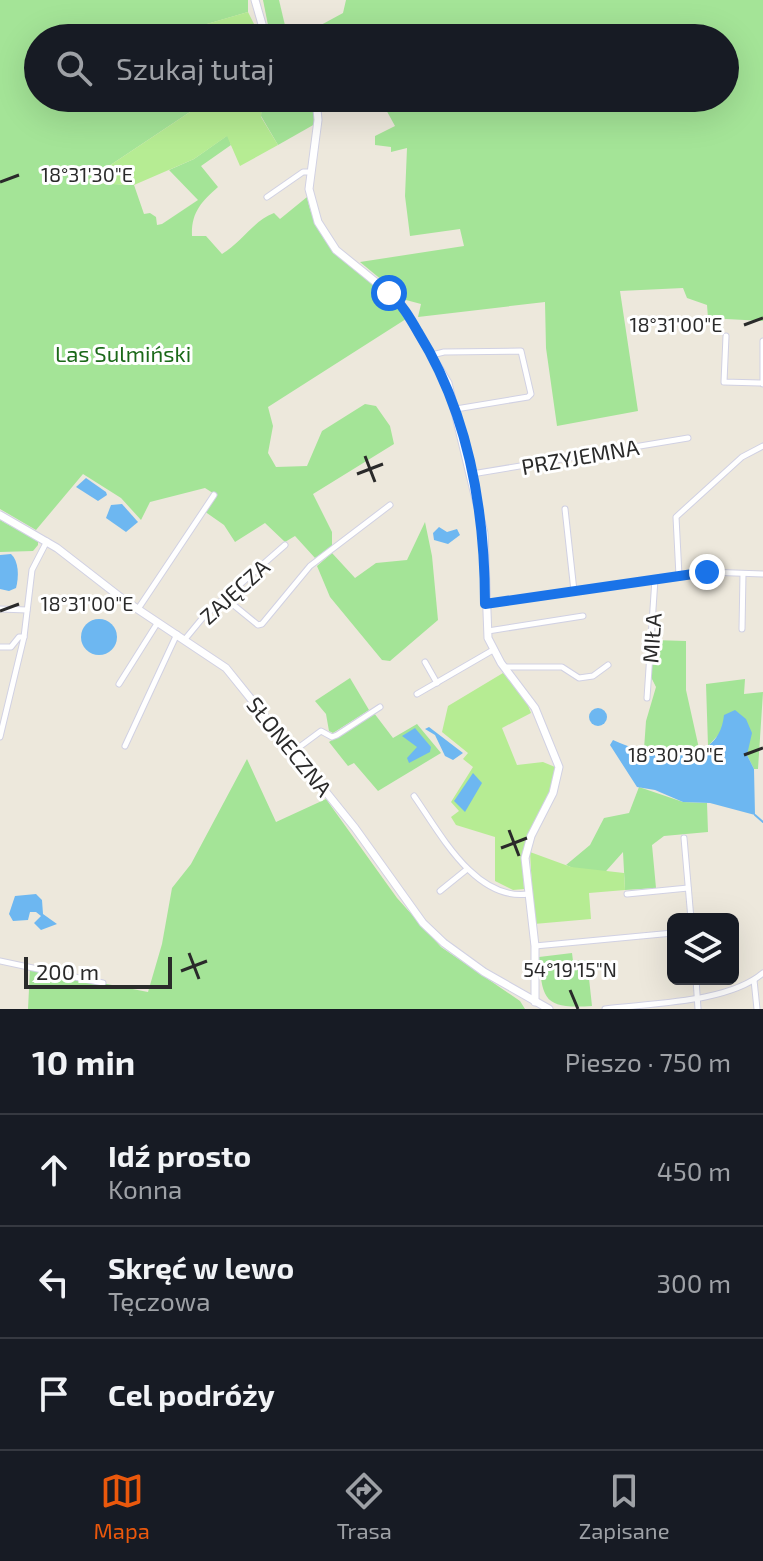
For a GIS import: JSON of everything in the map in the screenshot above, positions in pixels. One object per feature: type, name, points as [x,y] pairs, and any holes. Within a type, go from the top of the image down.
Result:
[{"type":"street","points":[[255,0],[262,24]]},
{"type":"street","points":[[317,112],[310,172],[313,210],[327,238],[347,260],[399,301],[432,355],[456,409],[485,539],[487,631],[493,650],[504,668],[531,699],[559,767],[553,793],[526,851],[535,946],[535,1002]]},
{"type":"street","points":[[267,197],[303,172],[310,172]]},
{"type":"street","points":[[726,336],[724,382],[762,384],[763,341]]},
{"type":"street","points":[[432,355],[444,352],[521,351],[531,394],[528,397],[456,409]]},
{"type":"street","name":"PRZYJEMNA","points":[[472,474],[688,438]]},
{"type":"street","points":[[679,576],[676,517],[742,457],[763,446]]},
{"type":"street","points":[[138,609],[214,495]]},
{"type":"street","points":[[225,598],[258,625],[262,624],[310,566],[390,505]]},
{"type":"street","points":[[565,509],[574,591]]},
{"type":"street","name":"SŁONECZNA","points":[[0,515],[47,541],[138,609],[186,638],[226,668],[294,751],[423,923],[484,972],[549,1009]]},
{"type":"street","points":[[0,737],[4,700],[24,637],[32,570],[47,541]]},
{"type":"street","name":"ZAJĘCZA","points":[[186,638],[225,598],[285,545]]},
{"type":"street","points":[[742,629],[743,574]]},
{"type":"street","points":[[485,604],[679,576],[763,574]]},
{"type":"street","name":"MIŁA","points":[[647,698],[655,579]]},
{"type":"street","points":[[0,609],[27,610]]},
{"type":"street","points":[[487,631],[583,616]]},
{"type":"street","points":[[119,684],[158,621]]},
{"type":"street","points":[[125,746],[178,633]]},
{"type":"street","points":[[0,647],[11,647],[19,637],[24,637]]},
{"type":"street","points":[[417,694],[493,650]]},
{"type":"street","points":[[425,662],[437,683]]},
{"type":"street","points":[[504,668],[562,667],[579,678],[593,676],[608,665]]},
{"type":"street","points":[[294,751],[321,731],[332,737],[337,735],[380,707]]},
{"type":"street","points":[[414,796],[466,870],[515,895],[528,894]]},
{"type":"street","points":[[684,838],[690,913]]},
{"type":"street","points":[[440,891],[466,870]]},
{"type":"street","points":[[627,894],[688,888]]},
{"type":"street","points":[[535,946],[667,934]]},
{"type":"street","points":[[0,961],[103,983]]},
{"type":"street","points":[[605,1009],[697,997],[754,980],[763,973]]},
{"type":"street","points":[[754,980],[757,1009]]},
{"type":"street","points":[[696,985],[698,1009]]},
{"type":"green space","name":"Las Sulmiński","points":[[0,0],[248,0],[248,12],[207,24],[24,24],[24,112],[190,112],[88,180],[92,183],[134,185],[144,214],[150,213],[156,217],[157,225],[198,200],[169,170],[194,159],[228,135],[231,145],[201,166],[218,187],[198,208],[192,236],[206,236],[222,254],[267,217],[274,213],[280,219],[307,197],[314,221],[324,239],[393,301],[406,319],[268,407],[273,426],[268,453],[276,467],[307,466],[322,431],[365,404],[376,406],[390,426],[394,444],[313,494],[332,532],[332,546],[315,558],[295,536],[285,542],[265,523],[235,542],[224,525],[204,511],[216,495],[205,488],[150,502],[141,520],[121,498],[83,474],[36,530],[0,509]]},
{"type":"green space","points":[[263,0],[279,0],[285,24],[268,24]]},
{"type":"green space","points":[[346,0],[763,0],[763,321],[708,318],[707,305],[687,298],[683,288],[620,291],[638,411],[557,426],[546,348],[545,302],[418,317],[421,304],[406,300],[360,262],[464,246],[460,229],[410,236],[405,196],[407,148],[391,152],[391,147],[375,145],[375,136],[395,126],[387,112],[739,112],[739,24],[323,24],[343,13]]},
{"type":"green space","points":[[248,12],[254,24],[206,24]]},
{"type":"green space","points":[[190,112],[261,112],[261,117],[278,145],[240,166],[227,136],[194,159],[134,185],[92,183],[88,180]]},
{"type":"green space","points":[[261,112],[314,112],[315,124],[278,145]]},
{"type":"green space","points":[[0,520],[38,541],[38,545],[33,551],[0,552]]},
{"type":"green space","points":[[425,522],[432,556],[438,620],[390,661],[382,660],[330,597],[317,566],[332,553],[355,578],[376,563],[407,560]]},
{"type":"green space","points":[[653,640],[686,641],[686,690],[700,753],[679,758],[644,749],[646,721],[656,687],[651,677]]},
{"type":"green space","points":[[503,673],[525,698],[531,713],[502,728],[517,765],[543,762],[555,767],[551,790],[522,860],[524,889],[513,890],[495,881],[495,837],[456,825],[451,817],[459,811],[451,802],[473,767],[463,759],[468,753],[442,732],[448,706]]},
{"type":"green space","points":[[350,678],[369,710],[333,733],[329,731],[326,714],[315,701]]},
{"type":"green space","points":[[745,679],[744,694],[763,692],[758,769],[754,769],[747,755],[722,731],[708,746],[706,684]]},
{"type":"green space","points":[[374,713],[393,738],[417,724],[441,753],[378,791],[354,763],[348,766],[329,742]]},
{"type":"green space","points":[[247,759],[276,822],[326,799],[397,898],[441,947],[520,1001],[525,1009],[28,1009],[30,969],[148,992],[162,944],[172,888],[191,864]]},
{"type":"green space","points":[[639,787],[683,802],[707,803],[708,832],[664,836],[652,845],[656,888],[625,890],[623,852],[599,879],[566,865],[590,845],[604,818],[629,813]]},
{"type":"green space","points":[[530,852],[571,867],[624,873],[625,890],[589,893],[591,919],[534,924]]},
{"type":"green space","points":[[572,953],[573,961],[587,960],[592,1006],[564,1006],[549,999],[545,993],[539,957]]},
{"type":"water","points":[[86,478],[107,495],[98,501],[76,487]]},
{"type":"water","points":[[122,504],[138,522],[126,532],[106,518],[111,505]]},
{"type":"water","points":[[439,527],[447,532],[457,529],[460,535],[448,544],[434,540],[433,533]]},
{"type":"water","points":[[11,554],[17,565],[18,579],[16,588],[9,591],[0,589],[0,555]]},
{"type":"water","points":[[99,619],[112,624],[117,637],[112,650],[99,655],[86,650],[81,637],[86,624]]},
{"type":"water","points":[[598,708],[607,717],[598,726],[589,717]]},
{"type":"water","points":[[735,710],[746,719],[752,733],[747,755],[754,769],[755,815],[710,803],[683,802],[655,790],[637,787],[610,745],[613,740],[661,754],[695,752],[709,745],[719,733],[724,715]]},
{"type":"water","points":[[429,727],[463,753],[453,760],[445,756],[435,735],[425,729]]},
{"type":"water","points":[[415,728],[431,747],[430,752],[409,763],[407,758],[417,747],[402,736]]},
{"type":"water","points":[[473,773],[482,783],[465,812],[454,801]]},
{"type":"water","points":[[36,894],[42,900],[43,914],[57,924],[41,930],[34,923],[41,916],[36,912],[30,912],[28,920],[13,921],[9,914],[15,896]]},
{"type":"waterway","points":[[755,815],[763,822]]},
{"type":"route","points":[[389,293],[399,301],[451,392],[484,533],[485,604],[707,572]]}]
